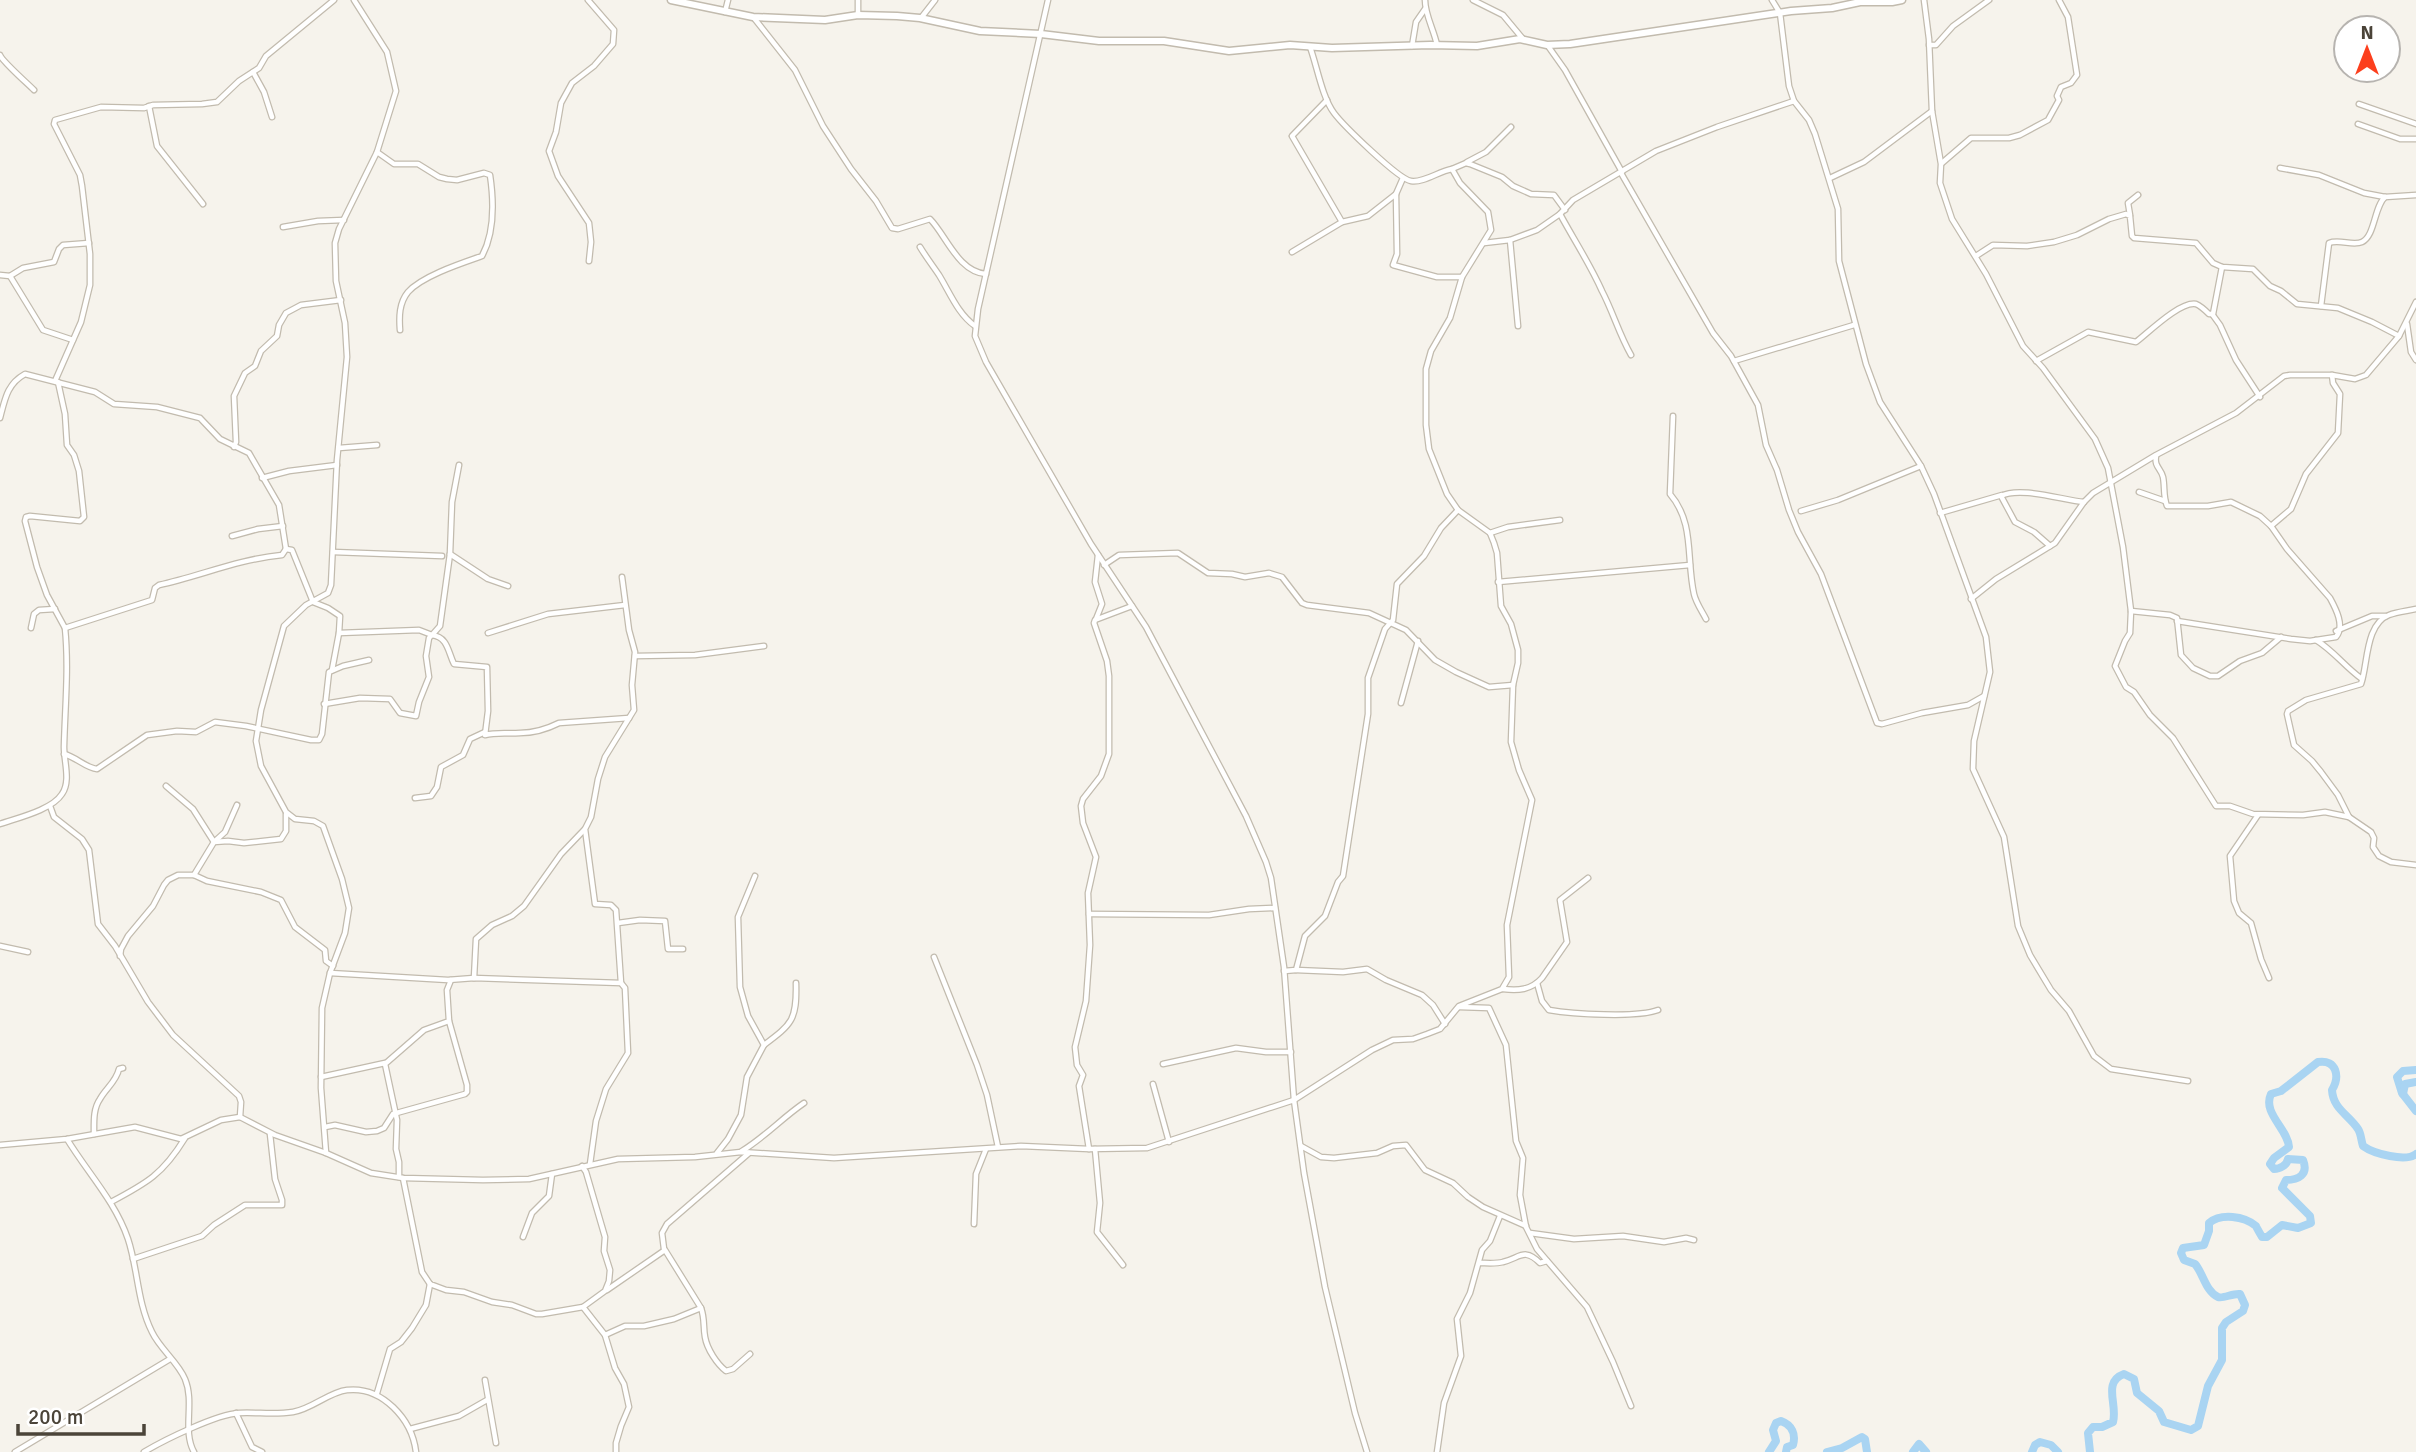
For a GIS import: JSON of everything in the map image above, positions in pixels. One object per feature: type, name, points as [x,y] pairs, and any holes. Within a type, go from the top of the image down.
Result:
[{"type":"street","points":[[0,824],[50,806],[63,793],[66,784],[65,628],[37,567],[25,521],[26,517],[30,516],[80,521],[84,517],[79,469],[67,445],[65,414],[57,381],[85,312],[89,291],[89,243],[80,175],[54,124],[55,120],[95,108],[145,108],[217,102],[259,68],[266,56],[334,0]]},
{"type":"street","points":[[326,1153],[321,1077],[321,1008],[348,920],[349,908],[323,826],[314,821],[295,819],[286,812],[261,766],[256,729],[284,626],[297,612],[330,590],[337,465],[347,357],[334,249],[336,237],[377,152],[395,96],[395,84],[387,51],[354,0]]},
{"type":"street","points":[[588,0],[614,30],[613,44],[594,66],[572,83],[561,103],[556,132],[549,151],[558,176],[589,223],[589,261]]},
{"type":"street","points":[[671,0],[753,17],[825,20],[858,15],[920,18],[969,30],[1041,34],[1084,40],[1164,41],[1229,51],[1290,45],[1332,48],[1485,46],[1523,39],[1547,45],[1595,41],[1780,13],[1832,8],[1850,2],[1902,0]]},
{"type":"street","points":[[725,12],[728,0]]},
{"type":"street","points":[[858,0],[858,15]]},
{"type":"street","points":[[920,18],[935,0]]},
{"type":"street","points":[[1048,0],[986,274],[975,336],[986,362],[1034,448],[1104,565],[1155,643],[1246,816],[1266,862],[1284,971],[1294,1100],[1325,1287],[1367,1452]]},
{"type":"street","points":[[1424,0],[1437,45]]},
{"type":"street","points":[[1474,0],[1503,15],[1523,39]]},
{"type":"street","points":[[1772,0],[1780,13],[1789,86],[1794,101],[1809,120],[1830,178],[1839,218],[1839,261],[1854,326],[1880,402],[1921,466],[1986,637],[1990,672],[1974,741],[1973,769],[2004,836],[2018,926],[2030,955],[2050,990],[2069,1012],[2101,1064],[2111,1069],[2188,1081]]},
{"type":"street","points":[[1924,0],[1932,111],[1941,164],[1941,191],[1956,227],[1976,256],[2016,334],[2095,439],[2112,482],[2131,611],[2130,633],[2124,641],[2115,666],[2124,684],[2134,692],[2159,726],[2173,738],[2214,804],[2258,814],[2303,815],[2325,812],[2348,817],[2371,832],[2374,849],[2383,859],[2416,865]]},
{"type":"street","points":[[1929,45],[1936,45],[1953,26],[1989,0]]},
{"type":"street","points":[[1941,164],[1971,138],[2009,138],[2051,118],[2061,87],[2071,83],[2077,75],[2068,17],[2059,0]]},
{"type":"street","points":[[1412,46],[1416,22],[1425,9]]},
{"type":"street","points":[[753,17],[795,71],[823,126],[892,228],[898,229],[930,219],[957,257],[976,271],[986,274]]},
{"type":"street","points":[[1547,45],[1565,70],[1713,333],[1734,361],[1758,405],[1766,445],[1789,510],[1821,574],[1877,723],[1968,705],[1986,695]]},
{"type":"street","points":[[1310,46],[1327,100],[1334,113],[1403,178],[1417,181],[1466,163],[1486,152],[1511,127]]},
{"type":"street","points":[[0,55],[2,61],[34,90]]},
{"type":"street","points":[[253,72],[264,92],[272,117]]},
{"type":"street","points":[[1327,100],[1292,136],[1342,222]]},
{"type":"street","points":[[1485,243],[1510,240],[1536,230],[1578,197],[1656,151],[1727,123],[1794,101]]},
{"type":"street","points":[[2359,104],[2416,124]]},
{"type":"street","points":[[149,106],[157,146],[203,204]]},
{"type":"street","points":[[1830,178],[1864,162],[1932,111]]},
{"type":"street","points":[[2358,124],[2400,139],[2416,139]]},
{"type":"street","points":[[377,152],[394,164],[418,164],[439,177],[457,180],[484,173],[490,175],[491,181],[492,216],[489,243],[482,256],[460,263],[408,291],[399,314],[400,330]]},
{"type":"street","points":[[1466,163],[1502,177],[1513,186],[1531,194],[1554,195],[1631,355]]},
{"type":"street","points":[[2280,168],[2319,175],[2354,190],[2385,197],[2416,195]]},
{"type":"street","points":[[1452,169],[1460,183],[1480,202],[1490,218],[1491,230],[1462,278],[1453,312],[1431,351],[1426,369],[1426,425],[1429,449],[1440,482],[1458,510],[1490,533],[1497,553],[1501,606],[1511,624],[1518,650],[1513,685],[1511,742],[1532,800],[1507,925],[1509,977],[1502,989]]},
{"type":"street","points":[[1292,252],[1342,222],[1368,216],[1396,193],[1403,178]]},
{"type":"street","points":[[1396,193],[1397,254],[1393,265],[1437,277],[1462,278]]},
{"type":"street","points":[[2138,195],[2128,203],[2134,238],[2196,243],[2210,260],[2222,267],[2253,270],[2270,286],[2297,304],[2338,309],[2399,336]]},
{"type":"street","points":[[2320,306],[2329,243],[2364,241],[2368,237],[2379,204],[2385,197]]},
{"type":"street","points":[[1976,256],[1993,245],[2027,246],[2054,242],[2077,235],[2120,214],[2130,216]]},
{"type":"street","points":[[283,227],[344,220]]},
{"type":"street","points":[[1510,240],[1518,326]]},
{"type":"street","points":[[0,275],[10,276],[23,268],[54,262],[63,245],[89,243]]},
{"type":"street","points":[[920,247],[957,307],[975,326]]},
{"type":"street","points":[[2212,314],[2215,312],[2222,267]]},
{"type":"street","points":[[10,276],[43,330],[73,340]]},
{"type":"street","points":[[234,447],[234,396],[245,373],[255,366],[261,351],[277,336],[282,318],[301,304],[341,300]]},
{"type":"street","points":[[1971,599],[1996,579],[2050,547],[2061,537],[2084,502],[2093,494],[2156,455],[2236,413],[2260,397],[2278,380],[2290,375],[2332,375],[2356,379],[2366,375],[2399,336],[2416,302]]},
{"type":"street","points":[[2036,361],[2088,332],[2136,342],[2154,325],[2186,305],[2196,304],[2212,314],[2220,325],[2236,360],[2260,397]]},
{"type":"street","points":[[2407,322],[2411,352],[2416,360]]},
{"type":"street","points":[[1734,361],[1854,326]]},
{"type":"street","points":[[0,418],[6,393],[21,376],[27,374],[94,392],[114,404],[158,407],[195,415],[205,421],[220,439],[249,453],[278,504],[286,549],[282,555],[241,561],[209,573],[159,584],[152,600],[65,628]]},
{"type":"street","points":[[2271,526],[2291,509],[2306,474],[2338,433],[2340,394],[2333,383],[2332,375]]},
{"type":"street","points":[[1672,416],[1670,494],[1680,506],[1684,518],[1690,543],[1695,597],[1706,619]]},
{"type":"street","points":[[339,447],[377,445]]},
{"type":"street","points":[[2156,455],[2155,464],[2163,478],[2165,502]]},
{"type":"street","points":[[262,478],[289,471],[337,465]]},
{"type":"street","points":[[324,704],[374,697],[392,700],[400,713],[416,716],[429,677],[426,656],[429,638],[440,626],[450,554],[452,502],[459,465]]},
{"type":"street","points":[[1801,511],[1838,500],[1921,466]]},
{"type":"street","points":[[1940,513],[2003,495],[2028,492],[2084,502]]},
{"type":"street","points":[[2131,611],[2170,615],[2177,621],[2281,637],[2336,637],[2338,630],[2337,611],[2330,598],[2260,516],[2231,502],[2171,508],[2165,502],[2139,492]]},
{"type":"street","points":[[2003,495],[2002,500],[2015,522],[2034,532],[2050,547]]},
{"type":"street","points":[[1296,970],[1305,936],[1325,916],[1343,876],[1368,714],[1368,678],[1385,629],[1393,620],[1398,583],[1424,556],[1441,528],[1458,510]]},
{"type":"street","points":[[1490,533],[1508,527],[1560,520]]},
{"type":"street","points":[[232,536],[283,526]]},
{"type":"street","points":[[64,754],[97,769],[150,734],[195,732],[215,722],[319,740],[340,616],[313,602],[292,550],[286,549]]},
{"type":"street","points":[[333,552],[442,556]]},
{"type":"street","points":[[1104,565],[1119,555],[1178,553],[1208,573],[1244,577],[1275,574],[1282,577],[1297,597],[1307,605],[1357,610],[1391,623],[1406,630],[1435,660],[1482,685],[1513,685]]},
{"type":"street","points":[[450,554],[488,579],[508,586]]},
{"type":"street","points":[[1098,555],[1095,582],[1102,604],[1095,620],[1095,631],[1107,661],[1110,690],[1109,754],[1101,776],[1083,799],[1081,806],[1083,823],[1096,857],[1088,893],[1090,944],[1086,1001],[1076,1047],[1077,1065],[1083,1075],[1079,1086],[1100,1203],[1097,1232],[1123,1265]]},
{"type":"street","points":[[1499,582],[1690,565]]},
{"type":"street","points":[[474,978],[476,939],[492,925],[512,916],[524,906],[561,854],[585,829],[591,817],[598,779],[606,758],[634,710],[632,685],[635,656],[622,577]]},
{"type":"street","points":[[488,633],[548,614],[625,606]]},
{"type":"street","points":[[1095,620],[1132,606]]},
{"type":"street","points":[[2338,630],[2372,616],[2386,616],[2416,608]]},
{"type":"street","points":[[31,628],[34,614],[38,610],[55,609]]},
{"type":"street","points":[[2348,817],[2337,795],[2317,767],[2294,745],[2287,714],[2306,701],[2359,685],[2363,680],[2368,644],[2386,616]]},
{"type":"street","points":[[2177,621],[2181,655],[2193,668],[2210,676],[2218,676],[2240,661],[2262,653],[2281,637]]},
{"type":"street","points":[[339,633],[419,630],[443,639],[454,664],[487,667],[488,711],[485,732]]},
{"type":"street","points":[[2315,639],[2329,647],[2349,670],[2363,680]]},
{"type":"street","points":[[1401,704],[1418,641]]},
{"type":"street","points":[[635,656],[695,656],[764,646]]},
{"type":"street","points":[[332,670],[369,660]]},
{"type":"street","points":[[485,732],[486,735],[495,732],[525,733],[549,729],[559,723],[630,718]]},
{"type":"street","points":[[415,798],[431,796],[437,787],[441,767],[463,755],[470,739],[485,732]]},
{"type":"street","points":[[166,786],[193,809],[214,842]]},
{"type":"street","points":[[194,875],[214,842],[225,832],[237,805]]},
{"type":"street","points":[[50,806],[54,817],[82,839],[89,850],[98,924],[148,1002],[173,1035],[239,1096],[240,1117]]},
{"type":"street","points":[[214,842],[244,843],[281,839],[286,831],[286,812]]},
{"type":"street","points":[[2258,814],[2230,856],[2234,901],[2239,913],[2251,923],[2269,978]]},
{"type":"street","points":[[585,829],[595,904],[614,906],[618,923],[628,1053],[606,1089],[594,1130],[590,1164]]},
{"type":"street","points":[[121,960],[120,952],[128,936],[153,906],[168,880],[178,875],[194,875],[207,881],[261,892],[281,900],[295,927],[325,950],[326,961],[333,966]]},
{"type":"street","points":[[755,876],[738,917],[740,987],[748,1016],[764,1045]]},
{"type":"street","points":[[0,1145],[67,1139],[135,1127],[176,1139],[185,1138],[221,1120],[240,1117],[270,1133],[326,1153],[370,1173],[401,1178],[510,1180],[552,1174],[618,1159],[680,1158],[716,1153],[750,1152],[834,1158],[998,1147],[1141,1148],[1169,1142],[1294,1100],[1380,1046],[1393,1040],[1413,1039],[1445,1024],[1458,1007],[1502,989],[1524,990],[1537,983],[1567,942],[1560,900],[1588,878]]},
{"type":"street","points":[[1089,914],[1209,915],[1275,908]]},
{"type":"street","points":[[618,923],[665,921],[668,948],[683,948]]},
{"type":"street","points":[[0,946],[28,952]]},
{"type":"street","points":[[933,957],[981,1075],[998,1147]]},
{"type":"street","points":[[1284,971],[1370,970],[1422,995],[1433,1005],[1445,1024]]},
{"type":"street","points":[[330,973],[451,980],[474,978],[621,983]]},
{"type":"street","points":[[325,1127],[335,1125],[366,1132],[377,1131],[384,1128],[396,1114],[439,1100],[458,1097],[467,1092],[461,1059],[449,1021],[447,990],[451,980]]},
{"type":"street","points":[[716,1153],[728,1139],[741,1115],[747,1077],[764,1045],[790,1024],[796,998],[796,983]]},
{"type":"street","points":[[1537,983],[1542,1000],[1549,1010],[1566,1013],[1629,1014],[1648,1014],[1658,1010]]},
{"type":"street","points":[[1458,1007],[1489,1008],[1506,1045],[1506,1066],[1516,1141],[1523,1158],[1520,1195],[1526,1227],[1547,1261],[1587,1307],[1631,1406]]},
{"type":"street","points":[[321,1077],[386,1062],[424,1030],[449,1021]]},
{"type":"street","points":[[1163,1064],[1236,1048],[1290,1052]]},
{"type":"street","points":[[386,1062],[396,1114],[401,1178],[422,1272],[430,1284],[450,1292],[464,1292],[492,1302],[521,1307],[536,1314],[583,1307],[664,1249]]},
{"type":"street","points":[[94,1134],[98,1101],[116,1079],[118,1069],[123,1068]]},
{"type":"street","points":[[1153,1084],[1169,1142]]},
{"type":"street","points":[[741,1152],[804,1103]]},
{"type":"street","points":[[133,1259],[202,1237],[245,1205],[282,1205],[275,1179],[270,1133]]},
{"type":"street","points":[[111,1202],[158,1175],[168,1165],[185,1138]]},
{"type":"street","points":[[67,1139],[111,1202],[128,1239],[147,1322],[153,1335],[187,1382],[188,1439],[194,1452]]},
{"type":"street","points":[[1301,1146],[1321,1157],[1334,1158],[1377,1153],[1393,1146],[1406,1145],[1425,1170],[1453,1184],[1468,1197],[1500,1216],[1526,1227]]},
{"type":"street","points":[[974,1224],[976,1174],[986,1149]]},
{"type":"street","points":[[750,1152],[667,1224],[662,1233],[664,1249],[701,1308],[705,1319],[704,1334],[707,1345],[723,1369],[733,1369],[750,1354]]},
{"type":"street","points":[[582,1166],[591,1186],[605,1237],[604,1251],[610,1274],[605,1291]]},
{"type":"street","points":[[523,1237],[532,1213],[549,1196],[552,1174]]},
{"type":"street","points":[[1437,1452],[1444,1403],[1461,1356],[1457,1319],[1468,1299],[1482,1250],[1490,1241],[1500,1216]]},
{"type":"street","points":[[1530,1233],[1584,1239],[1631,1236],[1664,1242],[1686,1238],[1694,1241]]},
{"type":"street","points":[[1479,1263],[1503,1262],[1523,1254],[1534,1257],[1540,1263],[1547,1261]]},
{"type":"street","points":[[377,1393],[390,1349],[401,1342],[426,1306],[430,1284]]},
{"type":"street","points":[[583,1307],[605,1335],[629,1401],[616,1443],[616,1452]]},
{"type":"street","points":[[605,1335],[625,1326],[644,1326],[674,1319],[701,1308]]},
{"type":"street","points":[[15,1452],[170,1359]]},
{"type":"street","points":[[485,1380],[496,1443]]},
{"type":"street","points":[[144,1452],[171,1437],[236,1413],[265,1415],[296,1412],[348,1390],[377,1393],[410,1429],[416,1452]]},
{"type":"street","points":[[410,1429],[459,1416],[487,1400]]},
{"type":"street","points":[[236,1413],[252,1447],[262,1452]]},
{"type":"waterway","points":[[2090,1452],[2088,1433],[2093,1427],[2102,1427],[2113,1422],[2112,1388],[2117,1378],[2124,1374],[2134,1379],[2137,1393],[2159,1411],[2164,1422],[2191,1430],[2198,1426],[2208,1386],[2222,1360],[2222,1328],[2226,1322],[2243,1311],[2245,1305],[2240,1294],[2220,1297],[2214,1295],[2195,1264],[2184,1260],[2181,1253],[2183,1248],[2204,1245],[2209,1223],[2220,1218],[2245,1220],[2256,1226],[2262,1237],[2267,1237],[2282,1225],[2298,1228],[2311,1223],[2310,1216],[2282,1188],[2286,1180],[2301,1176],[2305,1169],[2303,1160],[2288,1159],[2285,1165],[2276,1169],[2270,1164],[2289,1147],[2288,1140],[2272,1114],[2269,1101],[2271,1094],[2281,1091],[2318,1062],[2329,1063],[2336,1075],[2332,1090],[2335,1102],[2358,1129],[2363,1146],[2390,1156],[2405,1157],[2416,1154]]},
{"type":"waterway","points":[[2416,1070],[2403,1071],[2397,1077],[2402,1093],[2416,1111]]},
{"type":"waterway","points":[[2403,1094],[2405,1084],[2416,1082]]},
{"type":"waterway","points":[[1769,1452],[1776,1441],[1773,1430],[1776,1423],[1781,1421],[1790,1427],[1793,1434],[1793,1445],[1787,1447],[1786,1452]]},
{"type":"waterway","points":[[1827,1452],[1842,1448],[1862,1437],[1865,1439],[1867,1452]]},
{"type":"waterway","points":[[2032,1452],[2040,1442],[2051,1445],[2058,1452]]},
{"type":"waterway","points":[[1913,1452],[1919,1444],[1926,1452]]}]
